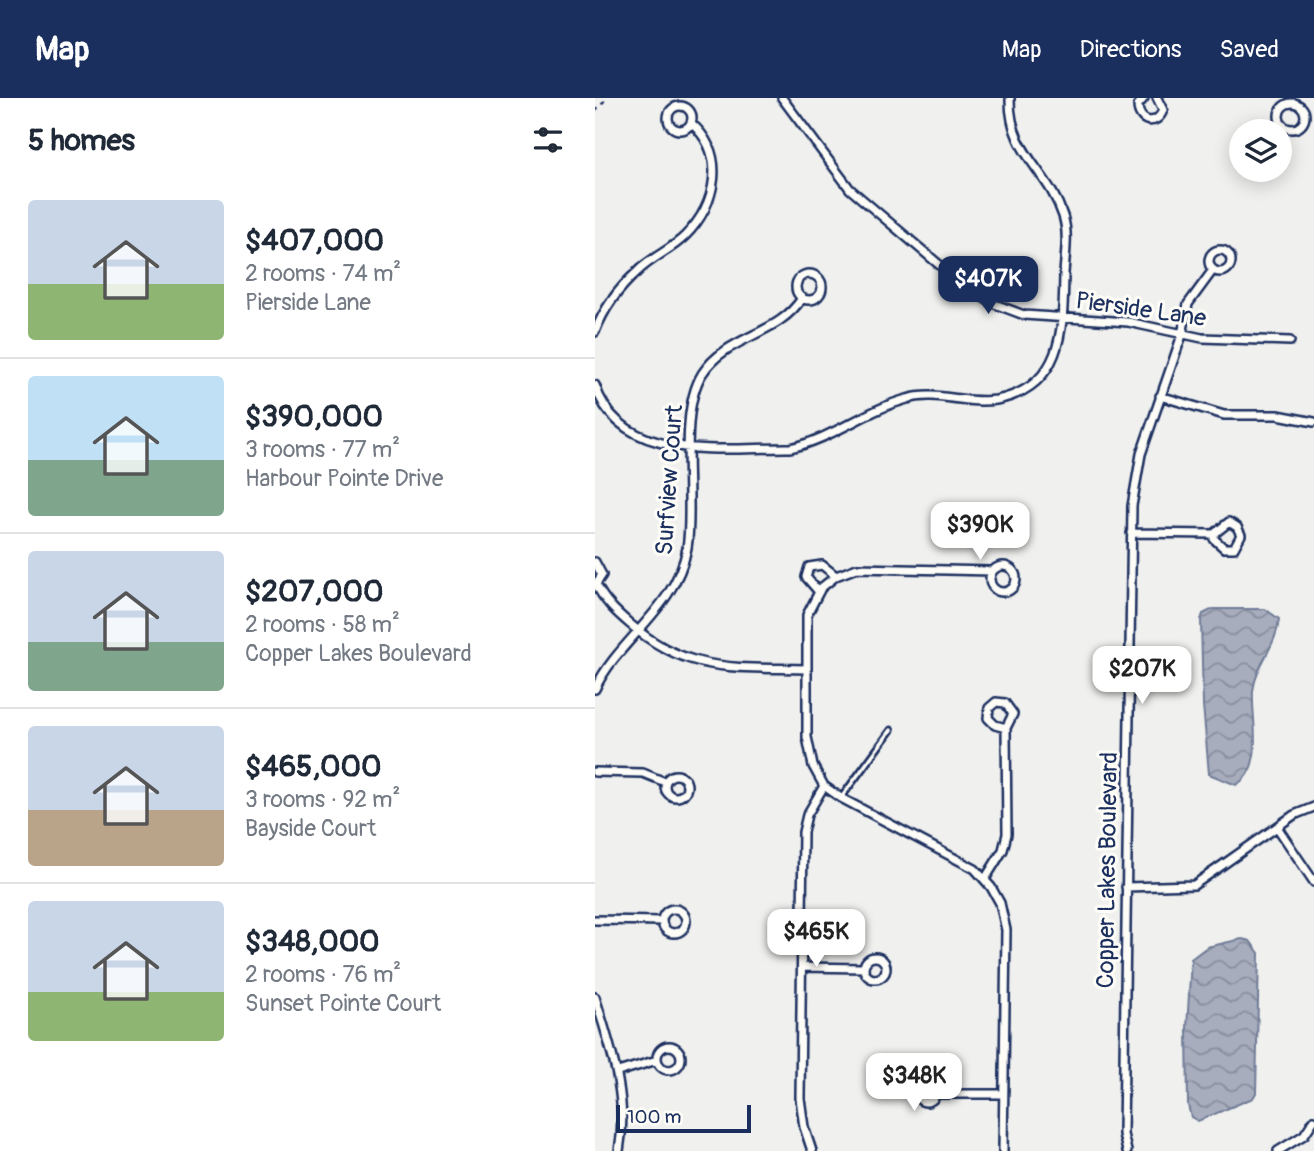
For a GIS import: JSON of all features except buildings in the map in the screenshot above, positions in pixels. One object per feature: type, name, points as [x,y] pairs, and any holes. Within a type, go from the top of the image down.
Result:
[{"type":"street","name":"Pierside Lane","points":[[782,98],[843,182],[962,284],[1004,308],[1024,314],[1128,322],[1182,335],[1290,341]]},
{"type":"street","points":[[595,385],[608,410],[630,431],[666,445],[790,448],[914,397],[988,401],[1011,396],[1028,386],[1049,367],[1059,349],[1065,318],[1064,219],[1056,197],[1020,148],[1012,124],[1010,98]]},
{"type":"street","points":[[1144,98],[1138,106],[1139,114],[1144,120],[1152,122],[1160,118],[1163,110],[1157,98]]},
{"type":"street","points":[[595,332],[620,290],[639,270],[683,238],[705,207],[713,182],[712,151],[703,133],[691,123]]},
{"type":"street","name":"Copper Lakes Boulevard","points":[[1127,1151],[1123,1134],[1131,533],[1135,480],[1160,396],[1182,335],[1188,304],[1213,270]]},
{"type":"street","name":"Surfview Court","points":[[595,689],[607,668],[640,632],[683,567],[687,545],[694,393],[708,366],[737,341],[778,323],[796,309],[802,298]]},
{"type":"street","points":[[1160,396],[1224,415],[1278,415],[1314,422]]},
{"type":"street","points":[[1131,533],[1214,534]]},
{"type":"street","points":[[595,562],[601,570],[595,584],[607,603],[640,632],[675,656],[701,663],[807,669]]},
{"type":"street","points":[[819,592],[806,577],[809,566],[821,565],[837,576]]},
{"type":"street","points":[[992,571],[857,568],[837,576],[819,592],[807,615],[807,737],[813,766],[824,786],[841,798],[975,869],[985,879],[999,903],[1006,930],[1003,1151]]},
{"type":"street","points":[[985,879],[1003,850],[1007,834],[1006,728]]},
{"type":"street","points":[[595,772],[643,773],[665,782]]},
{"type":"street","points":[[812,1151],[804,1128],[800,1098],[803,832],[807,815],[824,786]]},
{"type":"street","points":[[1126,887],[1194,885],[1277,827],[1314,807]]},
{"type":"street","points":[[1277,827],[1314,882]]},
{"type":"street","points":[[595,920],[661,921]]},
{"type":"street","points":[[802,967],[863,968]]},
{"type":"street","points":[[595,997],[618,1072],[623,1115],[619,1151]]},
{"type":"street","points":[[618,1072],[657,1060]]},
{"type":"street","points":[[936,1094],[1003,1094]]},
{"type":"street","points":[[1278,1151],[1304,1135],[1314,1120]]},
{"type":"lane","points":[[841,798],[891,730]]},
{"type":"path","points":[[595,111],[607,98]]},
{"type":"water","points":[[1213,609],[1265,609],[1279,619],[1275,638],[1258,672],[1253,691],[1255,742],[1251,767],[1236,785],[1209,774],[1203,705],[1201,620],[1203,614]]},
{"type":"water","points":[[1242,939],[1250,941],[1259,953],[1256,1093],[1253,1098],[1198,1121],[1191,1117],[1188,1105],[1187,1028],[1191,959],[1207,947]]}]
